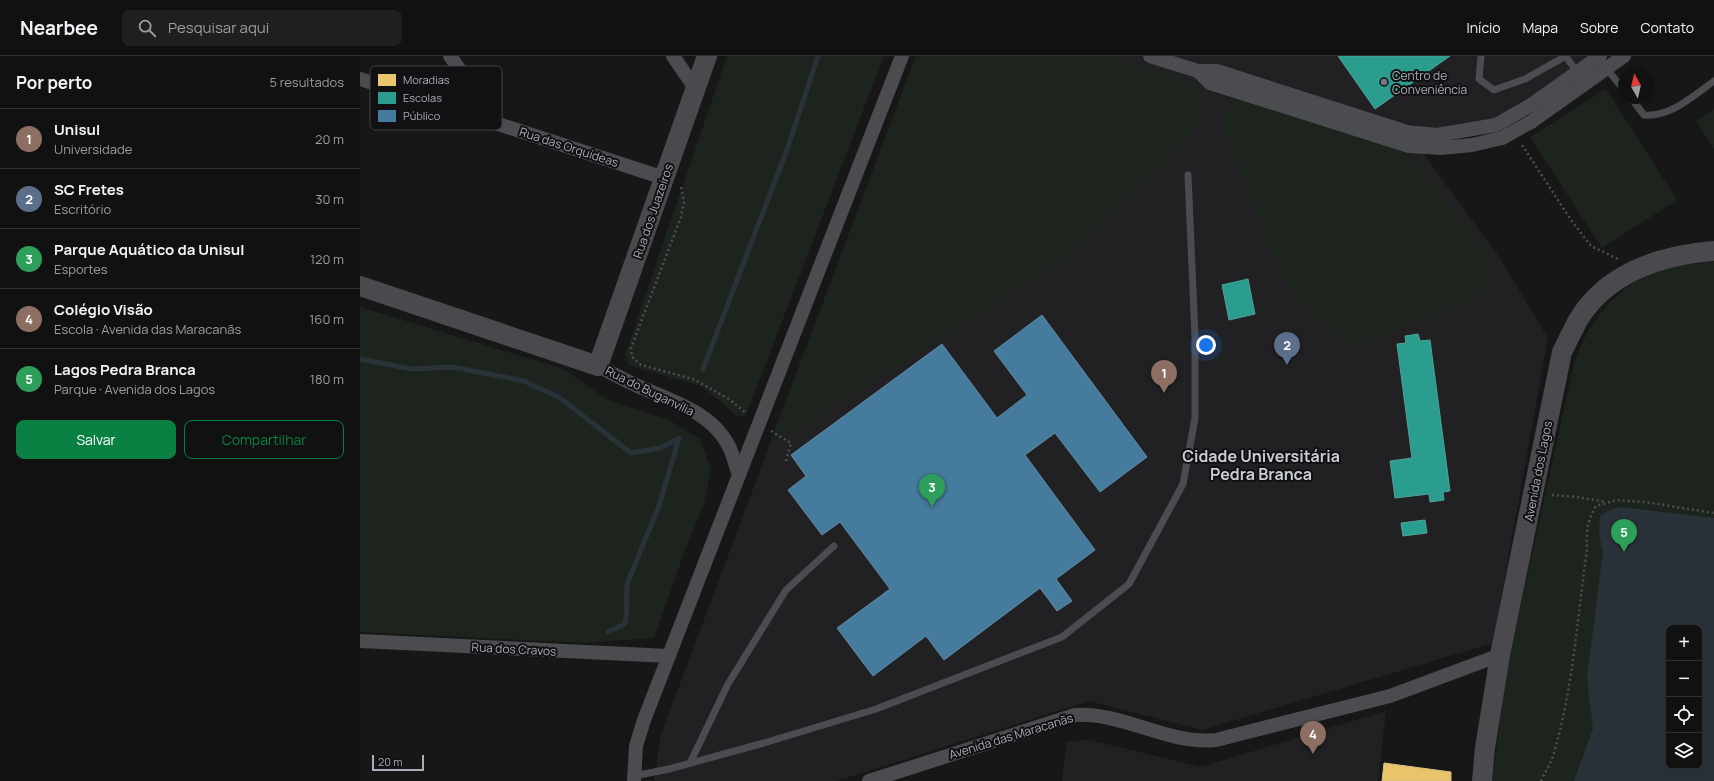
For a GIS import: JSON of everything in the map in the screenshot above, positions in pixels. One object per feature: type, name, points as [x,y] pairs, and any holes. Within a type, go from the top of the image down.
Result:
[{"type":"main road","name":"Rua dos Juazeiros","points":[[598,366],[673,182],[695,88],[707,56]]},
{"type":"main road","name":"Avenida dos Lagos","points":[[1482,781],[1485,748],[1500,655],[1562,352],[1578,321],[1600,294],[1629,272],[1662,259],[1690,253],[1714,251]]},
{"type":"main road","name":"Rua do Buganvília","points":[[360,286],[598,366]]},
{"type":"street","points":[[450,56],[457,66]]},
{"type":"street","points":[[673,56],[695,88]]},
{"type":"street","points":[[634,778],[636,746],[640,733],[758,424],[902,56]]},
{"type":"street","points":[[1150,56],[1198,71],[1217,72],[1407,132],[1437,135],[1496,125],[1581,78]]},
{"type":"street","points":[[1198,71],[1210,83],[1409,146],[1441,148],[1472,145],[1502,138],[1531,122],[1581,78],[1603,62],[1624,56]]},
{"type":"street","name":"Rua das Orquídeas","points":[[360,79],[370,82]]},
{"type":"street","name":"Rua das Orquídeas","points":[[502,125],[673,182]]},
{"type":"street","name":"Rua do Buganvília","points":[[598,366],[639,387],[683,405],[710,423],[722,436],[731,450],[739,475]]},
{"type":"street","name":"Rua dos Cravos","points":[[360,641],[669,656]]},
{"type":"street","name":"Avenida das Maracanãs","points":[[869,781],[1075,715],[1097,716],[1190,740],[1216,740],[1390,696],[1469,665],[1500,655]]},
{"type":"lane","points":[[1481,56],[1479,79],[1494,90],[1525,79],[1566,56],[1581,78]]},
{"type":"lane","points":[[1603,62],[1618,82]]},
{"type":"lane","points":[[1636,104],[1644,115],[1656,116],[1674,109],[1714,81]]},
{"type":"lane","points":[[634,778],[876,709],[1062,637],[1129,584],[1183,484],[1195,418],[1195,337],[1188,176]]},
{"type":"lane","points":[[690,763],[728,684],[786,590],[834,546]]},
{"type":"path","points":[[1514,131],[1571,220],[1591,246],[1612,257],[1641,267]]},
{"type":"path","points":[[673,182],[684,202],[681,217],[631,348],[632,357],[641,365],[693,379],[729,399],[758,424],[791,443],[786,461]]},
{"type":"path","points":[[1533,494],[1577,497],[1607,502]]},
{"type":"path","points":[[1541,781],[1553,758],[1572,670],[1587,550],[1586,533],[1589,518],[1596,506],[1617,500],[1645,502],[1714,513]]},
{"type":"shaded area","points":[[727,56],[884,56],[746,415],[740,417],[735,415],[701,386],[630,366],[625,355]]},
{"type":"shaded area","points":[[916,56],[1590,56],[1526,102],[1497,120],[1436,130],[1400,122],[1498,255],[1548,338],[1493,643],[1202,730],[1089,701],[837,781],[654,781],[661,734]]},
{"type":"shaded area","points":[[916,56],[1112,56],[1188,80],[1201,91],[1202,102],[1197,125],[1169,160],[1058,264],[768,448]]},
{"type":"shaded area","points":[[1606,89],[1677,200],[1602,248],[1530,137]]},
{"type":"shaded area","points":[[1231,95],[1406,151],[1492,257],[1489,286],[1464,303],[1434,315],[1408,321],[1384,338],[1354,345],[1304,307],[1277,268],[1222,125]]},
{"type":"shaded area","points":[[1714,109],[1714,149],[1696,121]]},
{"type":"shaded area","points":[[1714,262],[1714,781],[1492,781],[1507,668],[1574,363],[1589,330],[1601,313],[1614,299],[1627,287],[1642,278],[1675,267]]},
{"type":"shaded area","points":[[360,307],[563,369],[608,400],[669,420],[700,439],[711,470],[704,504],[686,547],[654,638],[583,643],[360,632]]},
{"type":"shaded area","points":[[1621,507],[1714,518],[1714,781],[1574,781],[1593,729],[1587,677],[1603,552],[1599,535],[1600,516],[1610,510]]},
{"type":"shaded area","points":[[1386,711],[1378,781],[1062,781],[1067,741],[1090,740],[1201,767]]},
{"type":"building: Moradias","points":[[1384,763],[1451,772],[1451,781],[1382,781]]},
{"type":"building: Escolas","name":"Centro de Conveniência","points":[[1338,56],[1450,56],[1375,109]]},
{"type":"building: Escolas","points":[[1248,279],[1255,314],[1229,320],[1222,285]]},
{"type":"building: Escolas","points":[[1418,334],[1420,341],[1430,340],[1450,491],[1443,492],[1444,500],[1430,502],[1429,494],[1395,498],[1390,461],[1412,458],[1397,344],[1406,343],[1405,336]]},
{"type":"building: Escolas","points":[[1425,520],[1427,533],[1403,536],[1401,523]]},
{"type":"building: Público","points":[[1042,315],[1147,457],[1100,492],[1055,433],[1025,455],[1095,550],[1056,579],[1072,601],[1057,611],[1040,588],[944,660],[926,636],[873,676],[837,628],[890,589],[840,522],[822,535],[788,490],[806,476],[791,455],[942,344],[997,418],[1027,395],[994,351]]},
{"type":"waterway","points":[[703,369],[788,147],[818,56]]},
{"type":"waterway","points":[[360,359],[412,369],[452,367],[524,381],[560,398],[631,453],[660,448],[679,438]]},
{"type":"waterway","points":[[608,632],[625,624],[627,609],[627,584],[659,506],[679,438]]},
{"type":"place","name":"Centro de Conveniência","points":[[1384,82]]},
{"type":"place","name":"SC Fretes","points":[[1287,365]]},
{"type":"place","name":"Unisul","points":[[1164,393]]},
{"type":"place","name":"Parque Aquático da Unisul","points":[[932,507]]},
{"type":"place","name":"Lagos Pedra Branca","points":[[1624,552]]},
{"type":"place","name":"Colégio Visão","points":[[1313,754]]},
{"type":"district","name":"Cidade Universitária Pedra Branca","points":[[1261,465]]}]
